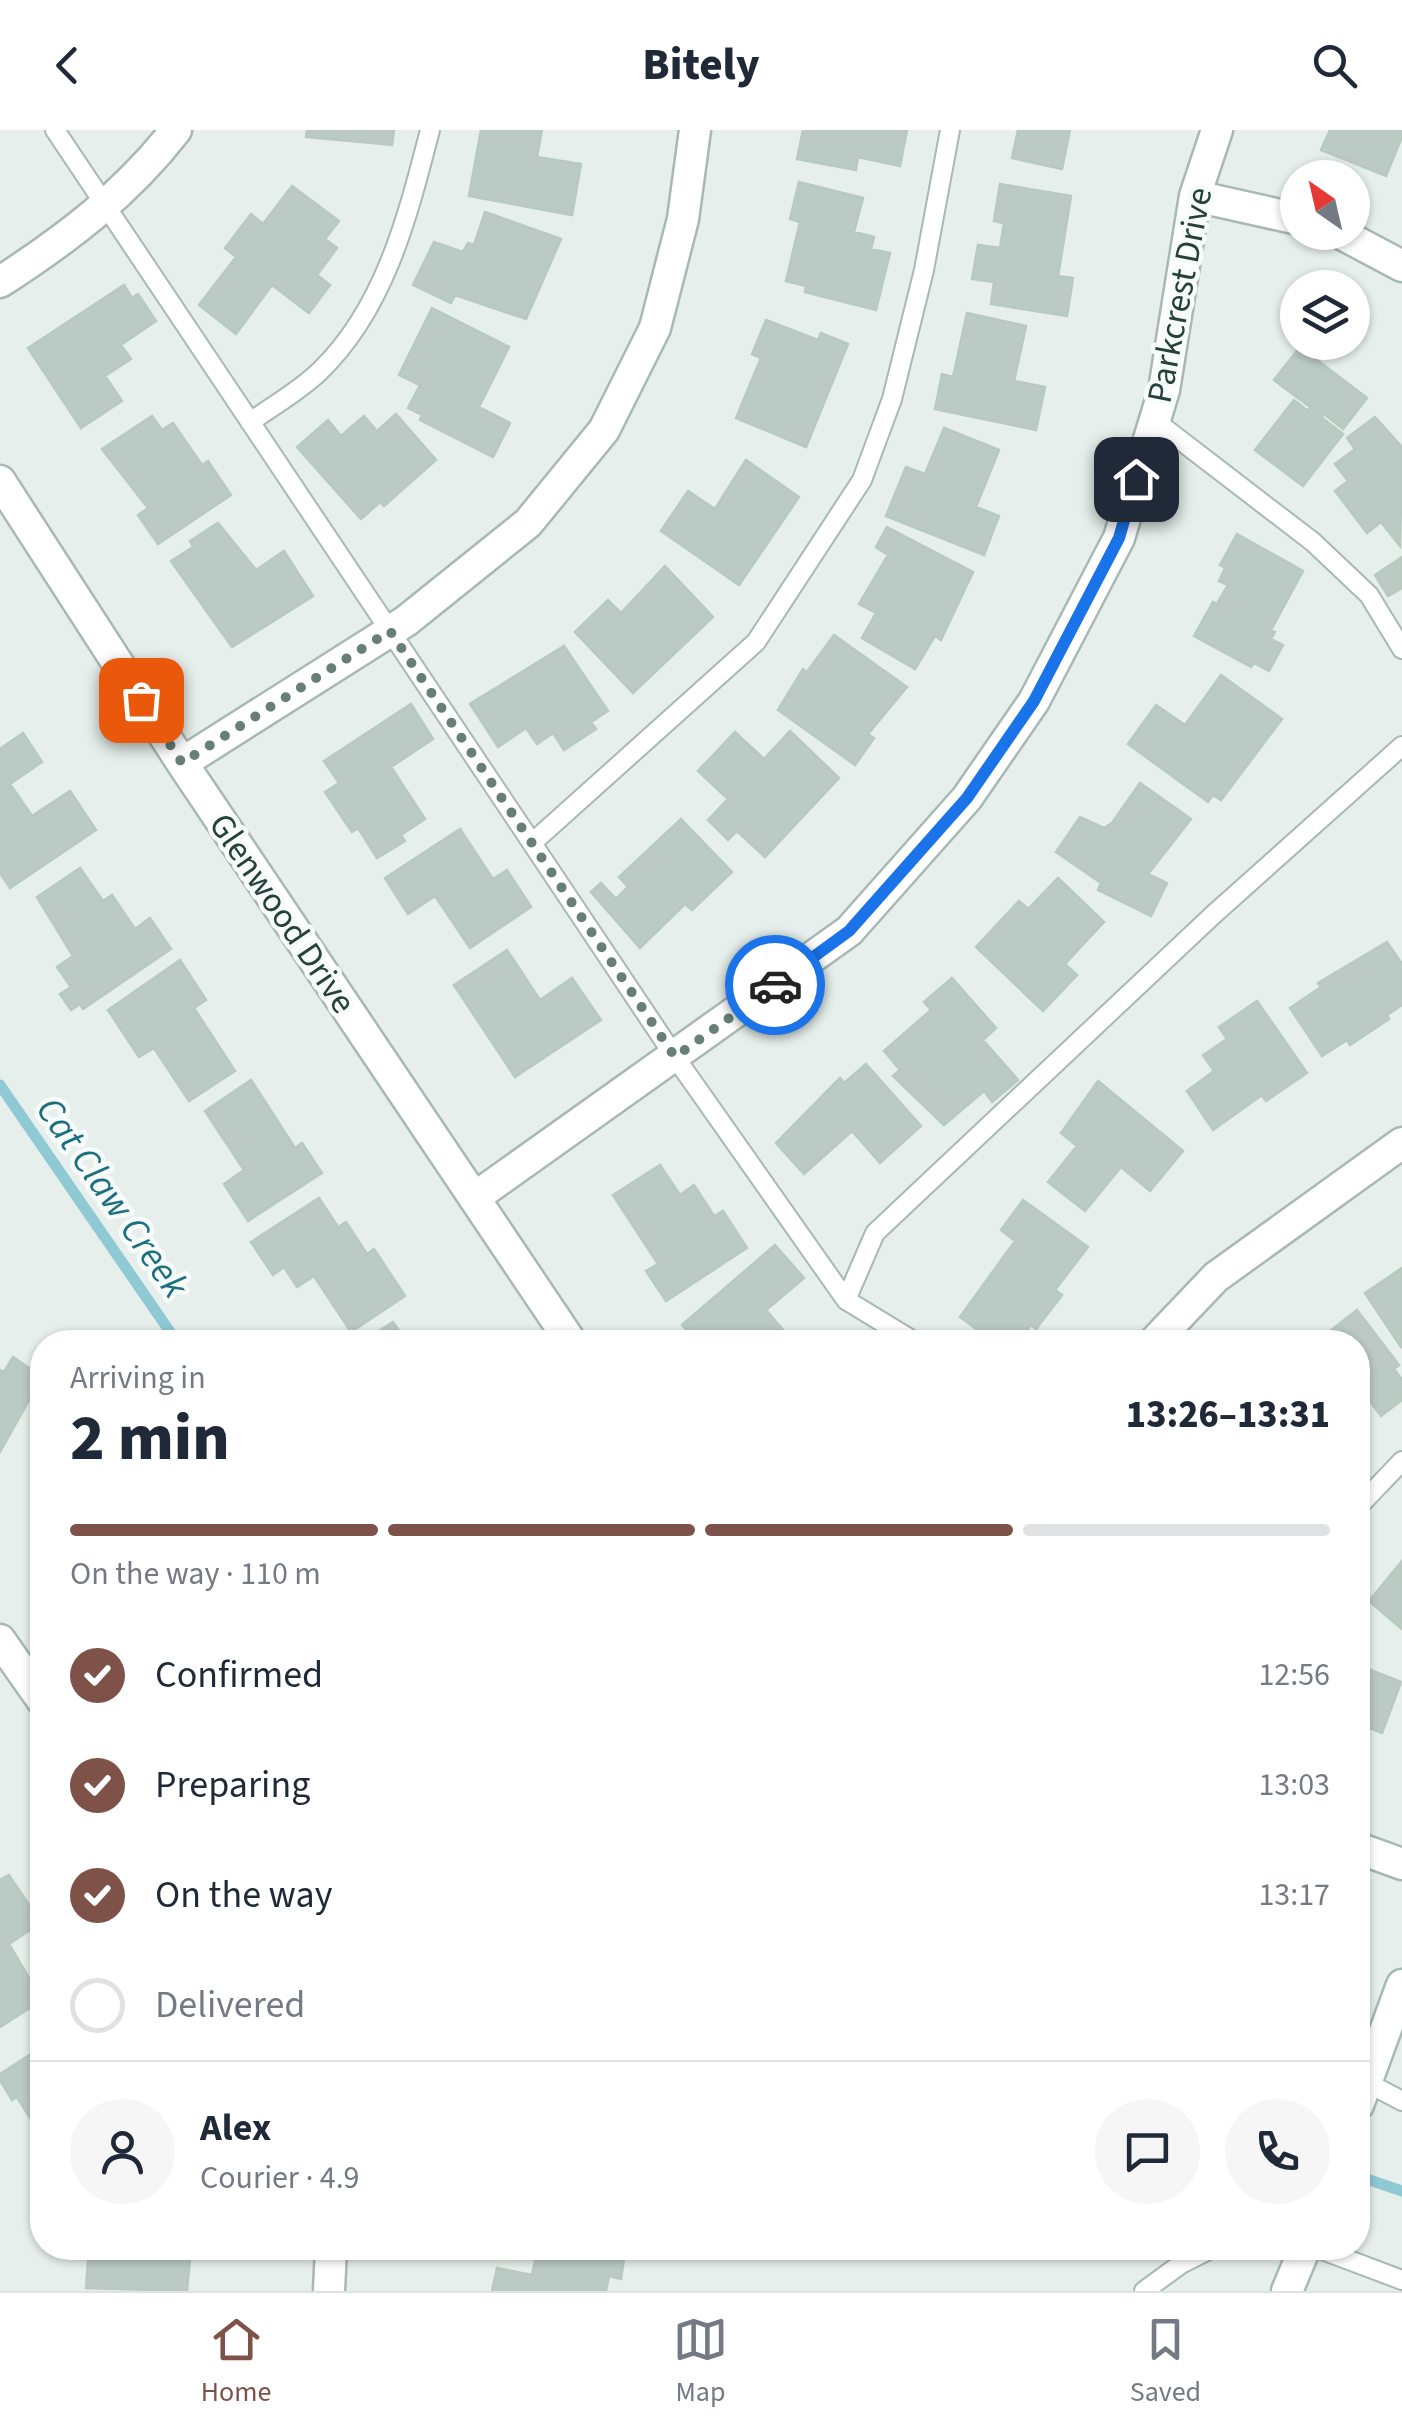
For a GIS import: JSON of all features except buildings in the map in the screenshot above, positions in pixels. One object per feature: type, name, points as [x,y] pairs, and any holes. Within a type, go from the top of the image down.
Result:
[{"type":"street","points":[[0,282],[55,246],[141,175],[176,130]]},
{"type":"street","points":[[182,763],[390,631],[528,523],[604,430],[655,328],[682,219],[695,130]]},
{"type":"street","name":"Parkcrest Drive","points":[[474,1198],[849,931],[967,798],[1034,701],[1119,538],[1164,390],[1195,196],[1218,130]]},
{"type":"street","points":[[1195,196],[1280,215]]},
{"type":"street","points":[[1370,249],[1402,266]]},
{"type":"street","name":"Glenwood Drive","points":[[0,481],[182,763],[563,1330]]},
{"type":"street","points":[[1165,1330],[1216,1277],[1402,1143]]},
{"type":"street","points":[[0,1640],[30,1683]]},
{"type":"street","points":[[1370,1852],[1402,1864]]},
{"type":"street","points":[[1370,2071],[1402,1984]]},
{"type":"street","points":[[329,2291],[330,2260]]},
{"type":"street","points":[[1288,2291],[1300,2260]]},
{"type":"lane","points":[[55,130],[675,1057],[846,1300],[895,1330]]},
{"type":"lane","points":[[250,422],[318,373],[352,333],[404,235],[430,130]]},
{"type":"lane","points":[[532,843],[756,642],[862,480],[892,399],[924,270],[950,130]]},
{"type":"lane","points":[[1154,420],[1313,542],[1368,595],[1402,649]]},
{"type":"lane","points":[[846,1300],[875,1234],[1213,915],[1402,746]]},
{"type":"lane","points":[[1370,1494],[1402,1461]]},
{"type":"lane","points":[[1370,2095],[1402,2101]]},
{"type":"lane","points":[[1144,2291],[1189,2260]]},
{"type":"lane","points":[[1349,2260],[1402,2280]]},
{"type":"waterway","name":"Cat Claw Creek","points":[[0,1085],[169,1330]]},
{"type":"waterway","name":"Cat Claw Creek","points":[[1370,2180],[1402,2191]]},
{"type":"way so far","points":[[141,700],[182,763],[390,631],[675,1057],[775,985]]},
{"type":"route","points":[[775,985],[849,931],[967,798],[1034,701],[1119,538],[1136,479]]}]
